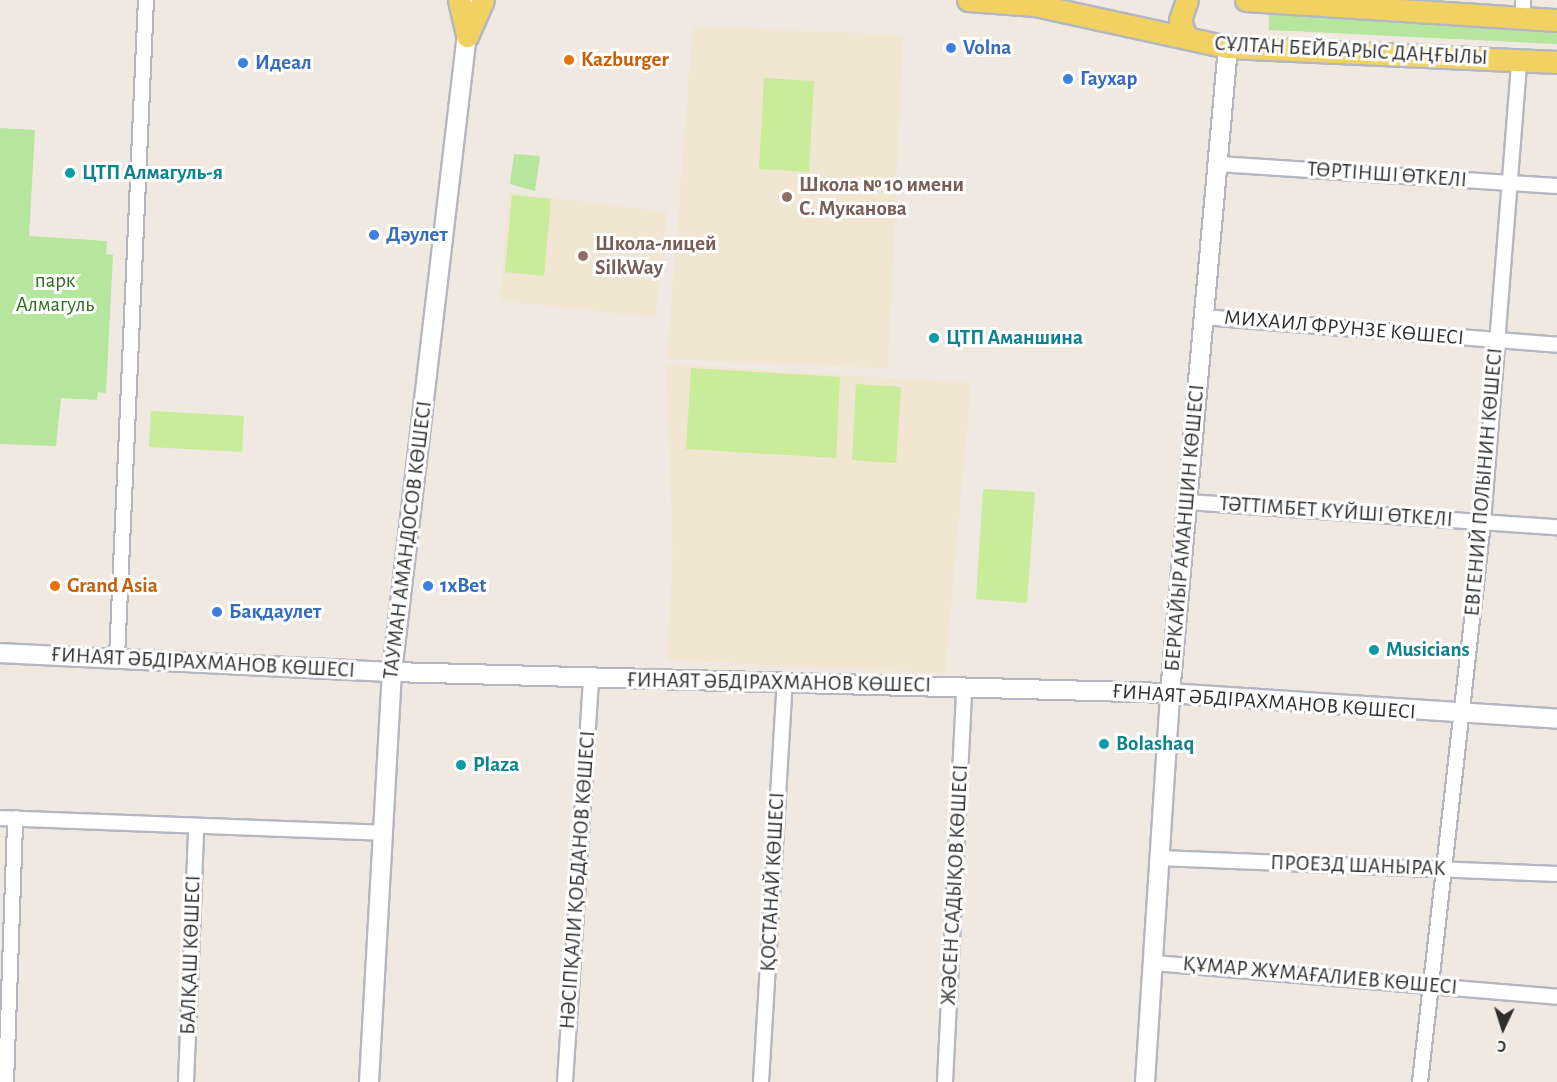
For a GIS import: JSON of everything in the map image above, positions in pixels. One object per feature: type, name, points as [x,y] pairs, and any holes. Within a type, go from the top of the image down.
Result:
[{"type":"main road","points":[[459,0],[467,36]]},
{"type":"main road","points":[[467,36],[483,0]]},
{"type":"main road","name":"СҰЛТАН БЕЙБАРЫС ДАҢҒЫЛЫ","points":[[968,0],[1035,5],[1228,47],[1557,62]]},
{"type":"main road","points":[[1186,38],[1180,20],[1187,0]]},
{"type":"main road","name":"СҰЛТАН БЕЙБАРЫС ДАҢҒЫЛЫ","points":[[1246,0],[1522,9],[1557,20]]},
{"type":"street","points":[[117,658],[146,0]]},
{"type":"street","name":"ТАУМАН АМАНДОСОВ КӨШЕСІ","points":[[369,1082],[392,672],[471,0]]},
{"type":"street","name":"БЕРКАЙЫР АМАНШИН КӨШЕСІ","points":[[1145,1082],[1155,963],[1170,693],[1228,47]]},
{"type":"street","name":"ЕВГЕНИЙ ПОЛЫНИН КӨШЕСІ","points":[[1420,1082],[1483,522],[1519,60]]},
{"type":"street","name":"ТӨРТІНШІ ӨТКЕЛІ","points":[[1217,164],[1557,186]]},
{"type":"street","name":"МИХАИЛ ФРУНЗЕ КӨШЕСІ","points":[[1204,317],[1557,345]]},
{"type":"street","name":"ТӘТТІМБЕТ КҮЙШІ ӨТКЕЛІ","points":[[1187,502],[1557,527]]},
{"type":"street","name":"ҒИНАЯТ ӘБДІРАХМАНОВ КӨШЕСІ","points":[[0,654],[392,672],[1170,693],[1461,715],[1557,719]]},
{"type":"street","name":"НӘСІПҚАЛИ ҚОБДАНОВ КӨШЕСІ","points":[[565,1082],[591,678]]},
{"type":"street","name":"ҚОСТАНАЙ КӨШЕСІ","points":[[760,1082],[784,682]]},
{"type":"street","name":"ЖӘСЕН САДЫҚОВ КӨШЕСІ","points":[[945,1082],[964,688]]},
{"type":"street","points":[[0,818],[196,828],[382,833]]},
{"type":"street","points":[[6,1082],[15,818]]},
{"type":"street","name":"БАЛҚАШ КӨШЕСІ","points":[[186,1082],[196,828]]},
{"type":"street","name":"ПРОЕЗД ШАНЫРАК","points":[[1160,858],[1557,874]]},
{"type":"street","name":"ҚҰМАР ЖҰМАҒАЛИЕВ КӨШЕСІ","points":[[1155,963],[1431,984],[1557,997]]},
{"type":"shaded area","name":"Школа № 10 имени С. Муканова","points":[[693,26],[903,35],[888,368],[667,359]]},
{"type":"shaded area","name":"Школа-лицей SilkWay","points":[[509,192],[667,212],[656,317],[500,301]]},
{"type":"shaded area","points":[[666,364],[971,383],[945,673],[667,660],[673,553]]},
{"type":"green space","points":[[1269,14],[1557,28],[1557,44],[1269,30]]},
{"type":"green space","points":[[764,78],[814,81],[809,172],[759,169]]},
{"type":"green space","name":"парк Алмагуль","points":[[0,128],[35,130],[29,236],[107,241],[106,254],[113,255],[106,393],[98,392],[97,400],[61,398],[56,446],[0,444]]},
{"type":"green space","points":[[514,154],[540,156],[535,191],[510,184]]},
{"type":"green space","points":[[512,195],[551,199],[544,276],[505,272]]},
{"type":"green space","points":[[691,368],[840,377],[836,458],[686,449]]},
{"type":"green space","points":[[856,384],[901,387],[896,463],[852,460]]},
{"type":"green space","points":[[151,411],[244,416],[242,452],[149,447]]},
{"type":"green space","points":[[983,489],[1035,492],[1027,603],[976,599]]},
{"type":"place","name":"Volna","points":[[951,48]]},
{"type":"place","name":"Kazburger","points":[[569,60]]},
{"type":"place","name":"Идеал","points":[[243,63]]},
{"type":"place","name":"Гаухар","points":[[1068,79]]},
{"type":"place","name":"ЦТП Алмагуль-я","points":[[70,173]]},
{"type":"place","name":"Школа № 10 имени С. Муканова","points":[[787,197]]},
{"type":"place","name":"Дәулет","points":[[374,235]]},
{"type":"place","name":"Школа-лицей SilkWay","points":[[583,256]]},
{"type":"place","name":"ЦТП Аманшина","points":[[934,338]]},
{"type":"place","name":"Grand Asia","points":[[55,586]]},
{"type":"place","name":"1xBet","points":[[428,586]]},
{"type":"place","name":"Бақдаулет","points":[[217,612]]},
{"type":"place","name":"Musicians","points":[[1374,650]]},
{"type":"place","name":"Bolashaq","points":[[1104,744]]},
{"type":"place","name":"Plaza","points":[[461,765]]}]
